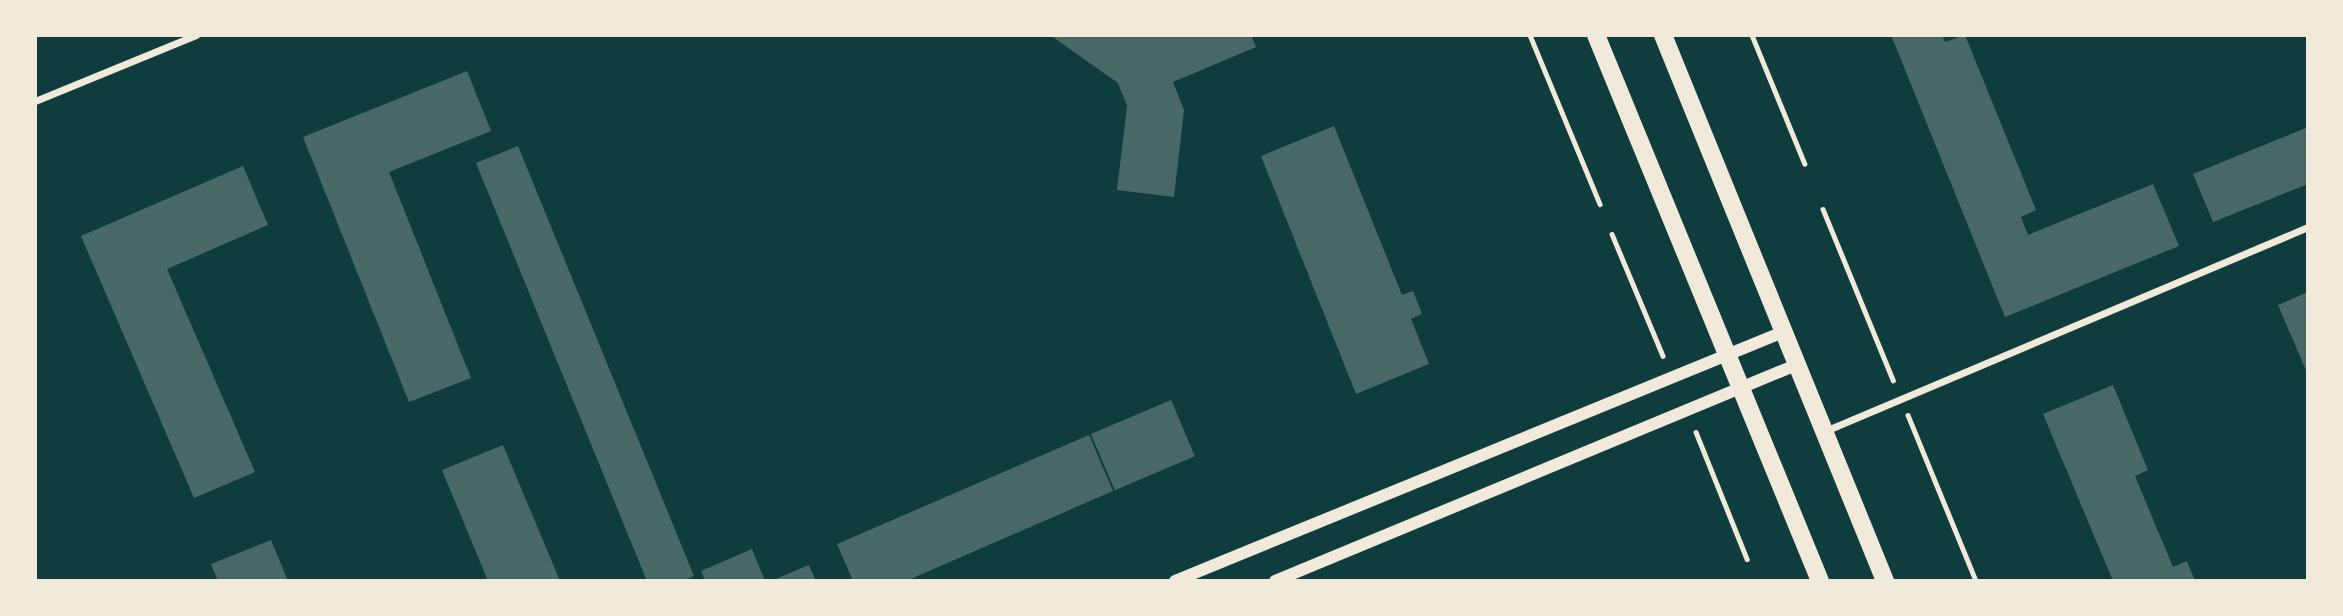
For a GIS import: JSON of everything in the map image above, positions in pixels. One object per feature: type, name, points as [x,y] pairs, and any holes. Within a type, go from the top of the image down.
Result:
[{"type":"main road","points":[[1596,35],[1820,581]]},
{"type":"main road","points":[[1663,35],[1885,581]]},
{"type":"street","points":[[35,102],[196,35]]},
{"type":"street","points":[[1823,432],[2308,227]]},
{"type":"street","points":[[1175,581],[1783,332]]},
{"type":"street","points":[[1275,581],[1796,365]]},
{"type":"path","points":[[1530,35],[1600,204]]},
{"type":"path","points":[[1752,35],[1805,164]]},
{"type":"path","points":[[1823,209],[1898,390]]},
{"type":"path","points":[[1905,408],[1976,581]]},
{"type":"building","points":[[1050,35],[1251,35],[1256,47],[1173,82],[1184,110],[1174,197],[1117,190],[1127,106],[1118,83]]},
{"type":"building","points":[[1891,35],[1942,35],[1945,42],[1965,35],[2036,210],[2021,217],[2028,235],[2153,184],[2179,246],[2005,317]]},
{"type":"building","points":[[467,71],[491,131],[389,172],[471,378],[409,402],[303,137]]},
{"type":"building","points":[[1334,126],[1402,295],[1413,291],[1422,314],[1411,319],[1429,364],[1356,394],[1261,156]]},
{"type":"building","points":[[2308,127],[2308,184],[2213,222],[2193,174]]},
{"type":"building","points":[[518,146],[694,576],[682,581],[647,581],[476,163]]},
{"type":"building","points":[[243,166],[268,225],[167,269],[255,472],[194,498],[81,236]]},
{"type":"building","points":[[2308,292],[2308,375],[2278,305]]},
{"type":"building","points":[[2113,385],[2148,470],[2135,476],[2173,567],[2187,561],[2195,581],[2113,581],[2043,414]]},
{"type":"building","points":[[1171,400],[1195,456],[1115,490],[1091,434]]},
{"type":"building","points":[[1089,435],[1113,491],[906,581],[853,581],[837,544]]},
{"type":"building","points":[[503,445],[560,581],[488,581],[442,470]]},
{"type":"building","points":[[271,540],[288,581],[218,581],[211,564]]},
{"type":"building","points":[[752,549],[765,581],[705,581],[701,571]]},
{"type":"building","points":[[809,565],[816,581],[771,581]]}]
